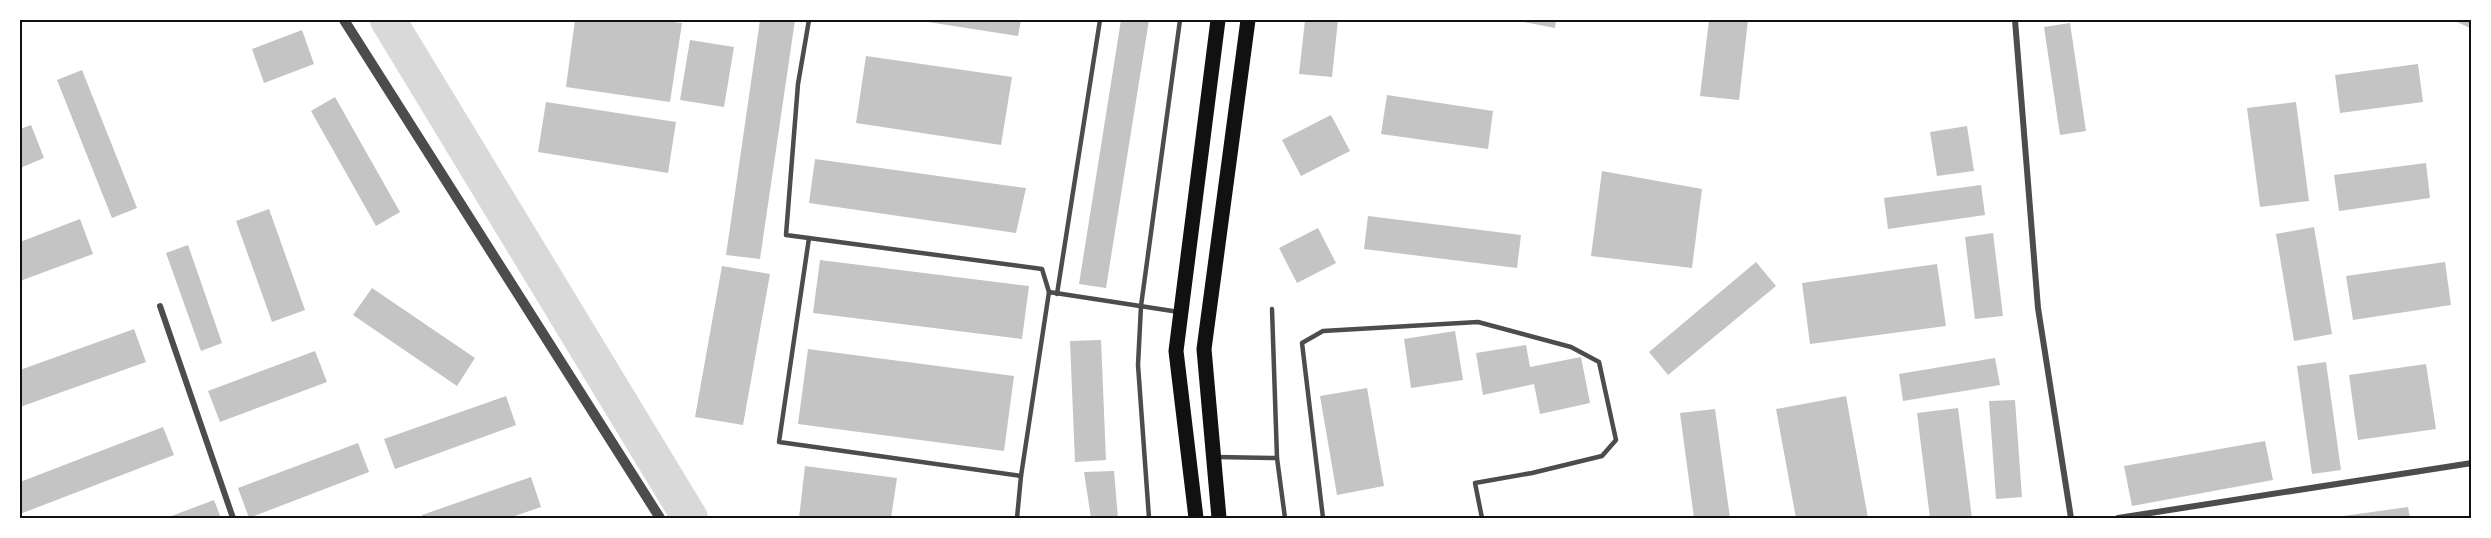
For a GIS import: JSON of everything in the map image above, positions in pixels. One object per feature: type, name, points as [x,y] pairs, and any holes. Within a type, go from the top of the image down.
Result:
[{"type":"main road","points":[[1196,519],[1176,351],[1218,20]]},
{"type":"main road","points":[[1219,519],[1204,349],[1248,20]]},
{"type":"street","points":[[344,20],[660,519]]},
{"type":"street","points":[[2015,20],[2038,308],[2071,519]]},
{"type":"street","points":[[160,306],[233,519]]},
{"type":"street","points":[[2118,519],[2472,463]]},
{"type":"lane","points":[[809,20],[798,84],[786,235],[1042,269],[1049,292],[1021,476],[1017,519]]},
{"type":"lane","points":[[1057,294],[1100,20]]},
{"type":"lane","points":[[1149,519],[1138,365],[1141,306],[1180,20]]},
{"type":"lane","points":[[809,238],[779,442],[1021,476]]},
{"type":"lane","points":[[1049,292],[1181,312]]},
{"type":"lane","points":[[1272,309],[1277,458],[1286,519]]},
{"type":"lane","points":[[1323,519],[1302,343],[1323,331],[1478,322],[1571,347],[1599,362],[1616,440],[1602,456],[1532,473],[1475,483],[1482,519]]},
{"type":"lane","points":[[1213,457],[1277,458]]},
{"type":"building","points":[[575,20],[654,20],[682,23],[670,102],[566,87]]},
{"type":"building","points":[[760,20],[795,20],[760,259],[726,255]]},
{"type":"building","points":[[915,20],[1021,20],[1018,36]]},
{"type":"building","points":[[1121,20],[1149,20],[1106,288],[1079,284]]},
{"type":"building","points":[[1305,20],[1338,20],[1332,77],[1299,74]]},
{"type":"building","points":[[1513,20],[1556,20],[1555,28]]},
{"type":"building","points":[[1709,20],[1748,20],[1739,100],[1700,96]]},
{"type":"building","points":[[2453,20],[2472,20],[2472,29]]},
{"type":"building","points":[[2070,23],[2086,131],[2060,135],[2044,27]]},
{"type":"building","points":[[302,30],[314,64],[264,83],[252,49]]},
{"type":"building","points":[[690,40],[734,47],[724,107],[680,100]]},
{"type":"building","points":[[866,56],[1012,77],[1001,145],[856,123]]},
{"type":"building","points":[[2418,64],[2423,102],[2340,113],[2335,75]]},
{"type":"building","points":[[82,70],[137,208],[112,218],[57,80]]},
{"type":"building","points":[[1387,95],[1493,111],[1488,149],[1381,134]]},
{"type":"building","points":[[335,97],[400,212],[376,226],[311,111]]},
{"type":"building","points":[[546,102],[676,122],[668,173],[538,152]]},
{"type":"building","points":[[2296,102],[2309,201],[2260,207],[2247,108]]},
{"type":"building","points":[[1331,115],[1350,151],[1301,176],[1282,140]]},
{"type":"building","points":[[31,125],[44,158],[20,168],[20,129]]},
{"type":"building","points":[[1967,126],[1974,171],[1937,176],[1930,132]]},
{"type":"building","points":[[815,159],[1026,188],[1016,233],[809,203]]},
{"type":"building","points":[[2426,163],[2430,198],[2339,211],[2334,175]]},
{"type":"building","points":[[1602,171],[1702,189],[1692,268],[1591,256]]},
{"type":"building","points":[[1981,185],[1985,215],[1888,229],[1884,198]]},
{"type":"building","points":[[269,209],[305,310],[272,322],[236,221]]},
{"type":"building","points":[[1368,216],[1521,235],[1517,268],[1364,249]]},
{"type":"building","points":[[80,219],[93,254],[20,281],[20,242]]},
{"type":"building","points":[[2314,227],[2332,334],[2294,341],[2276,234]]},
{"type":"building","points":[[1318,228],[1336,263],[1297,283],[1279,248]]},
{"type":"building","points":[[1993,233],[2003,316],[1975,319],[1965,237]]},
{"type":"building","points":[[188,245],[222,343],[201,351],[166,253]]},
{"type":"building","points":[[820,260],[1029,286],[1022,339],[813,313]]},
{"type":"building","points":[[1756,262],[1776,286],[1668,375],[1649,352]]},
{"type":"building","points":[[2445,262],[2451,305],[2353,320],[2346,276]]},
{"type":"building","points":[[1937,264],[1946,326],[1810,344],[1802,283]]},
{"type":"building","points":[[722,266],[770,274],[743,425],[695,417]]},
{"type":"building","points":[[372,288],[475,358],[457,386],[353,315]]},
{"type":"building","points":[[134,329],[146,362],[20,407],[20,370]]},
{"type":"building","points":[[1455,331],[1463,380],[1411,388],[1404,339]]},
{"type":"building","points":[[1101,340],[1106,460],[1075,462],[1070,341]]},
{"type":"building","points":[[1526,345],[1530,367],[1581,357],[1590,403],[1540,414],[1534,384],[1483,395],[1476,353]]},
{"type":"building","points":[[808,349],[1014,376],[1004,451],[798,424]]},
{"type":"building","points":[[315,351],[327,382],[220,422],[208,391]]},
{"type":"building","points":[[1995,358],[2000,385],[1903,401],[1899,374]]},
{"type":"building","points":[[2326,362],[2341,470],[2312,474],[2297,366]]},
{"type":"building","points":[[2426,364],[2436,429],[2358,440],[2349,375]]},
{"type":"building","points":[[1367,388],[1384,486],[1337,495],[1320,396]]},
{"type":"building","points":[[506,396],[516,425],[395,469],[384,439]]},
{"type":"building","points":[[1846,396],[1868,518],[1796,518],[1776,409]]},
{"type":"building","points":[[2015,400],[2022,497],[1996,499],[1989,401]]},
{"type":"building","points":[[1958,408],[1972,518],[1930,518],[1917,413]]},
{"type":"building","points":[[1715,409],[1730,518],[1694,518],[1680,413]]},
{"type":"building","points":[[163,427],[174,455],[20,514],[20,482]]},
{"type":"building","points":[[2265,441],[2273,480],[2132,506],[2124,466]]},
{"type":"building","points":[[358,443],[369,472],[249,518],[238,488]]},
{"type":"building","points":[[805,466],[897,478],[891,518],[799,518]]},
{"type":"building","points":[[1114,471],[1118,518],[1091,518],[1084,472]]},
{"type":"building","points":[[531,477],[541,507],[509,518],[423,518],[422,515]]},
{"type":"building","points":[[214,500],[221,518],[166,518]]},
{"type":"building","points":[[2408,507],[2410,518],[2336,518],[2336,517]]},
{"type":"waterway","points":[[388,20],[690,518]]}]
